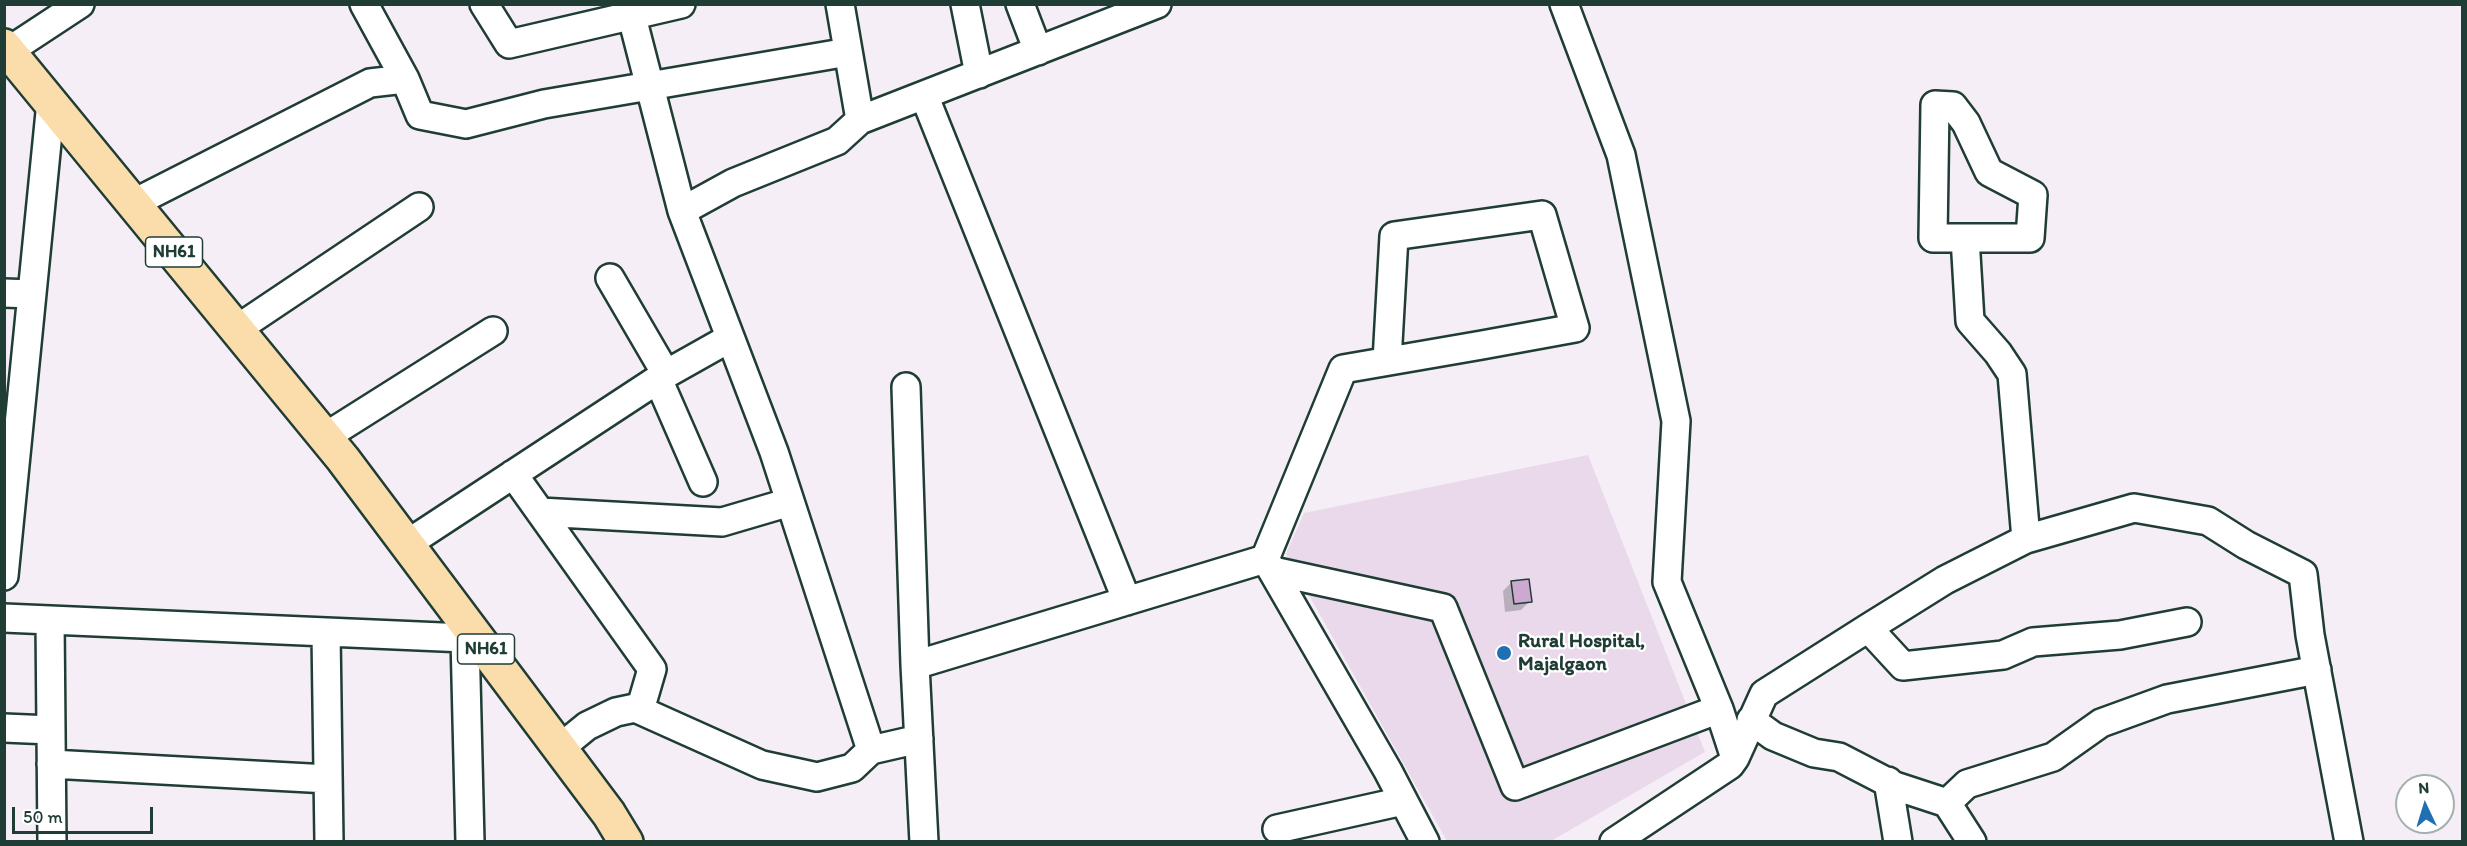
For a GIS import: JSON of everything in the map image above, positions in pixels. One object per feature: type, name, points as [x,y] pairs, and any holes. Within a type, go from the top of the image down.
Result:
[{"type":"main road","name":"NH61","points":[[6,51],[51,102],[325,437],[560,748],[626,842]]},
{"type":"street","points":[[6,51],[80,4]]},
{"type":"street","points":[[364,4],[405,79],[420,115],[466,124],[544,104],[848,52]]},
{"type":"street","points":[[483,4],[509,45],[681,4]]},
{"type":"street","points":[[840,4],[860,120]]},
{"type":"street","points":[[965,4],[979,74]]},
{"type":"street","points":[[1020,4],[1038,51]]},
{"type":"street","points":[[682,211],[733,183],[837,141],[860,120],[1038,51],[1101,15],[1157,4]]},
{"type":"street","points":[[1564,4],[1621,154],[1676,421],[1667,582],[1719,709],[1735,758]]},
{"type":"street","points":[[632,17],[682,211],[774,452],[871,750]]},
{"type":"street","points":[[134,203],[370,83],[405,79]]},
{"type":"street","points":[[924,95],[1127,601]]},
{"type":"street","points":[[4,576],[51,102]]},
{"type":"street","points":[[1935,105],[1953,106],[1966,123],[1989,172],[2033,195],[2030,238],[1965,238],[1934,238],[1935,105]]},
{"type":"street","points":[[237,328],[418,207]]},
{"type":"street","points":[[1269,565],[1343,369],[1575,328],[1542,216],[1394,236],[1387,361]]},
{"type":"street","points":[[1965,238],[1970,321],[1998,353],[2012,374],[2026,539]]},
{"type":"street","points":[[610,278],[662,377],[703,482]]},
{"type":"street","points":[[4,293],[33,294]]},
{"type":"street","points":[[325,437],[493,331]]},
{"type":"street","points":[[407,544],[662,377],[730,338]]},
{"type":"street","points":[[906,387],[915,665],[924,842]]},
{"type":"street","points":[[513,474],[652,669],[639,710]]},
{"type":"street","points":[[540,512],[722,522],[790,502]]},
{"type":"street","points":[[1614,842],[1730,765],[1764,694],[1945,580],[2026,539],[2134,508],[2208,521],[2246,545],[2303,574],[2317,670],[2349,842]]},
{"type":"street","points":[[915,665],[1127,601],[1269,565],[1443,608],[1515,786],[1719,709]]},
{"type":"street","points":[[1269,565],[1424,841]]},
{"type":"street","points":[[4,618],[465,638],[470,842]]},
{"type":"street","points":[[50,620],[52,842]]},
{"type":"street","points":[[1868,628],[1903,666],[2002,655],[2033,642],[2120,635],[2187,622]]},
{"type":"street","points":[[326,633],[329,842]]},
{"type":"street","points":[[1947,803],[1967,784],[2053,757],[2101,723],[2167,699],[2317,670]]},
{"type":"street","points":[[560,748],[586,726],[616,711],[635,708],[762,765],[817,777],[852,768],[871,750],[919,739]]},
{"type":"street","points":[[1751,720],[1773,735],[1814,753],[1839,757],[1888,781],[1947,803],[1972,842]]},
{"type":"street","points":[[4,728],[51,730]]},
{"type":"street","points":[[51,764],[328,779]]},
{"type":"street","points":[[1888,781],[1898,842]]},
{"type":"street","points":[[1277,829],[1403,801]]},
{"type":"shaded area","name":"Rural Hospital, Majalgaon","points":[[1588,455],[1705,752],[1551,841],[1447,841],[1286,554],[1304,513]]},
{"type":"building","points":[[1529,579],[1532,602],[1514,604],[1511,581]]},
{"type":"place","name":"Rural Hospital, Majalgaon","points":[[1504,653]]}]
